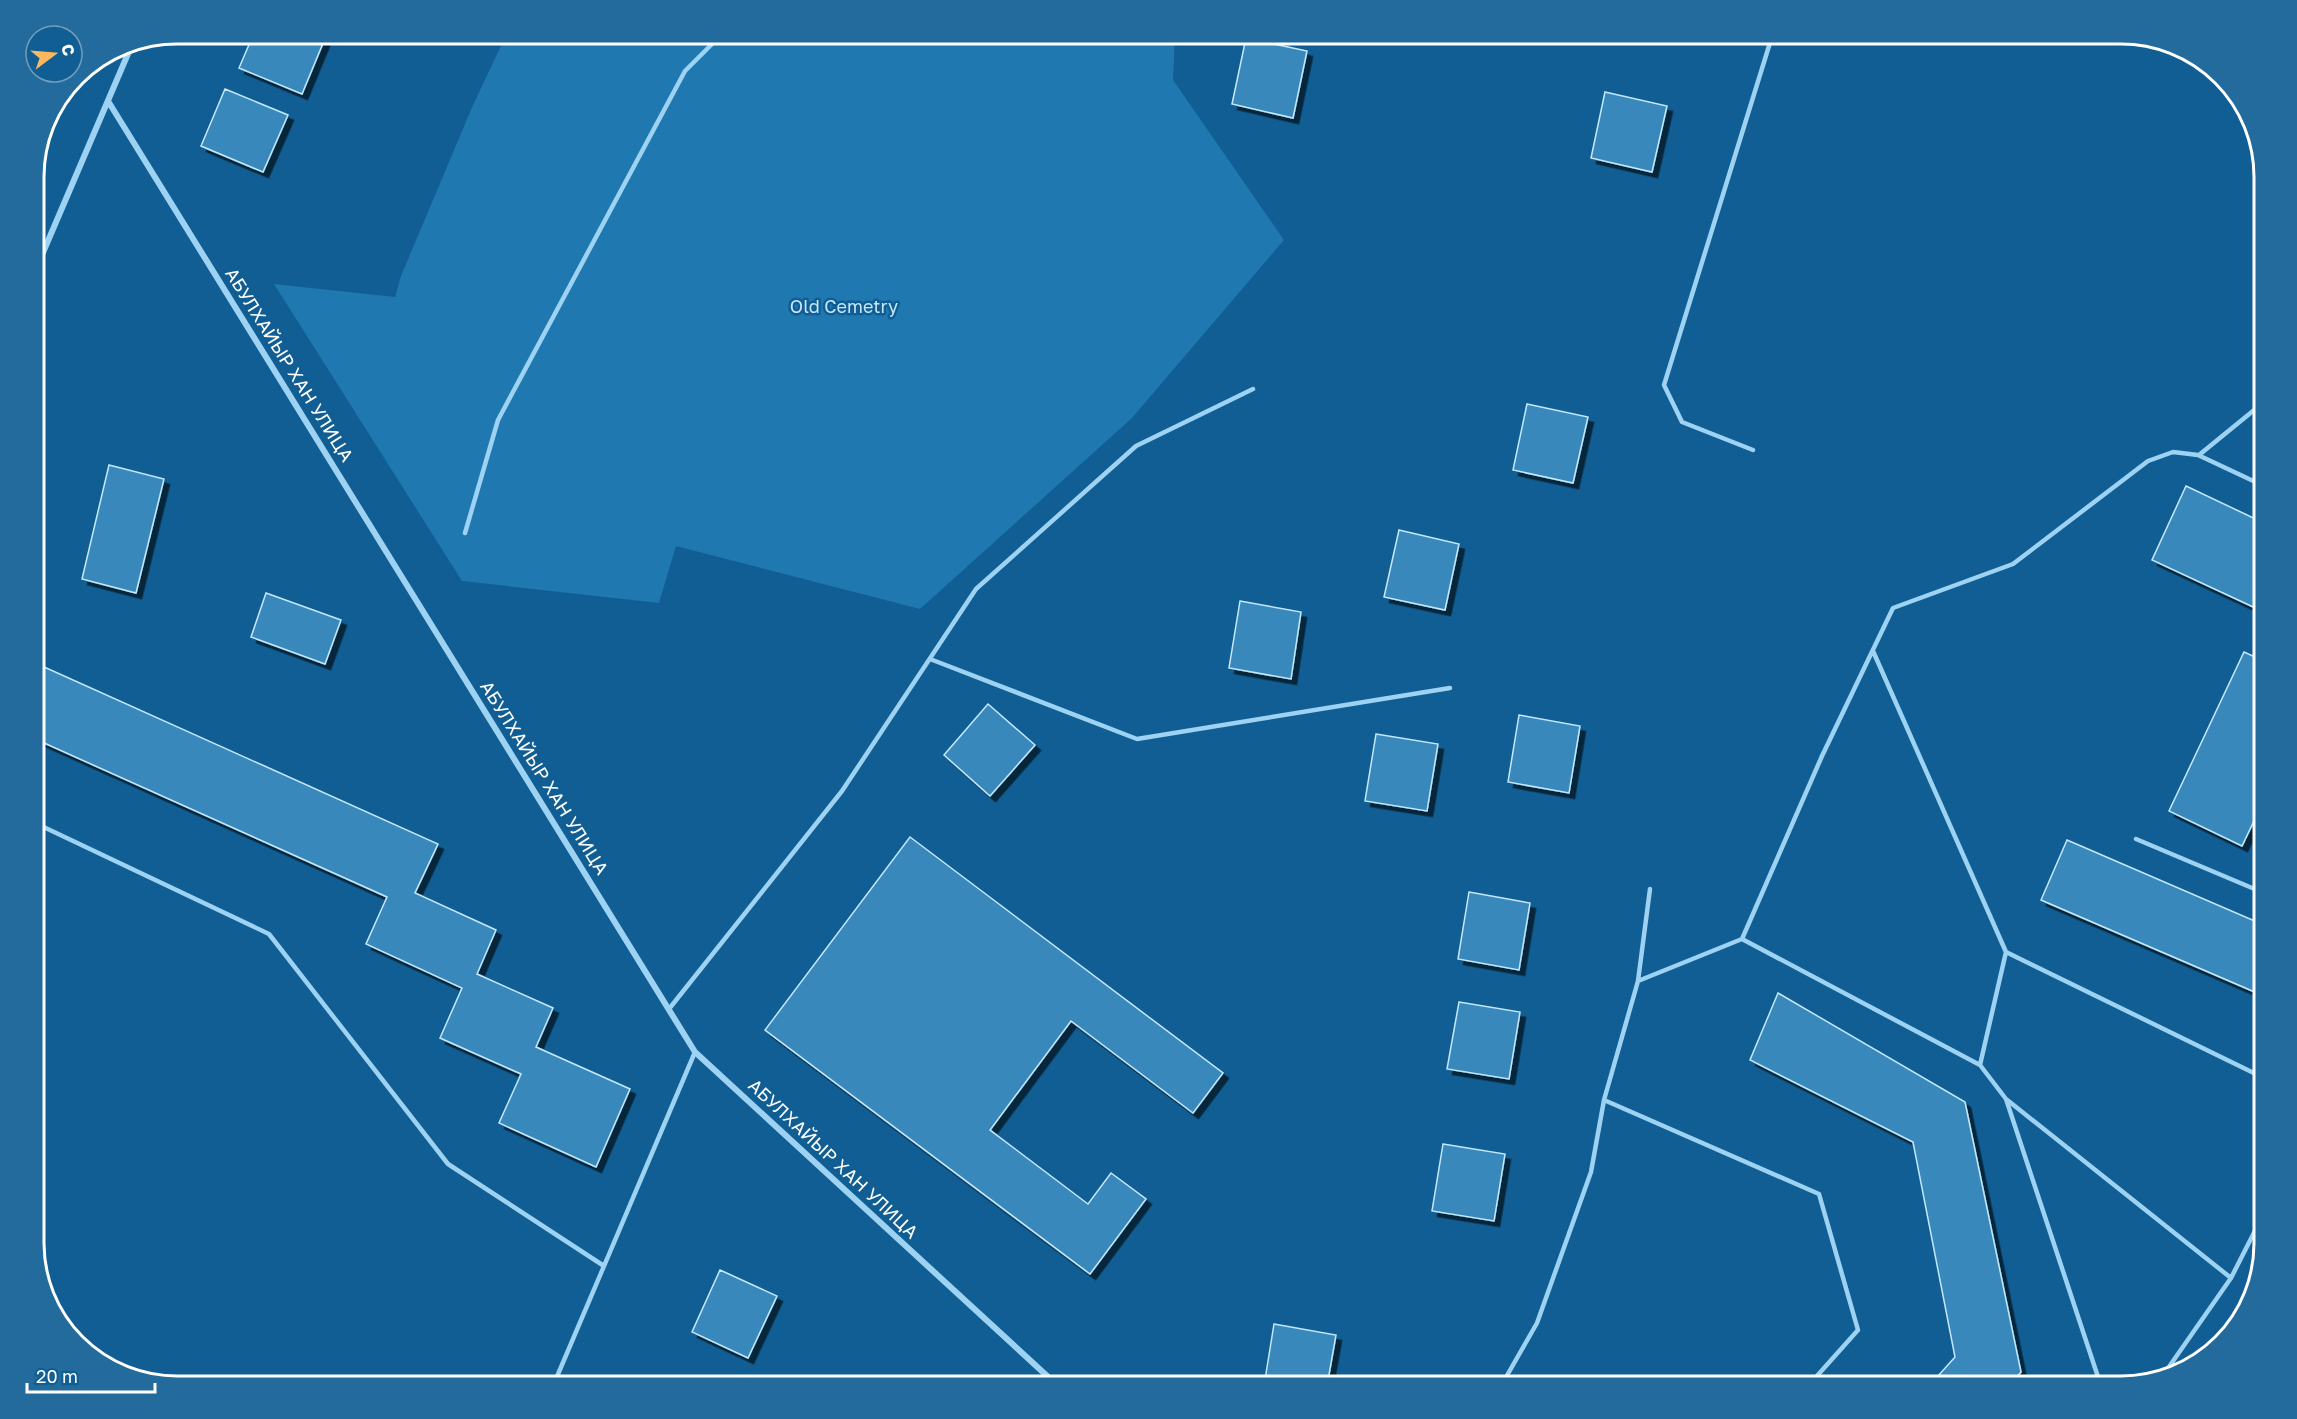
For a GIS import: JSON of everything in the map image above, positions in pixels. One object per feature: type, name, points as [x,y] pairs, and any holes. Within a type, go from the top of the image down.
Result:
[{"type":"street","points":[[44,250],[128,53]]},
{"type":"street","name":"АБУЛХАЙЫР ХАН УЛИЦА","points":[[108,101],[695,1052],[1047,1376]]},
{"type":"lane","points":[[465,533],[498,420],[685,71],[712,44]]},
{"type":"lane","points":[[1753,450],[1682,422],[1664,385],[1770,44]]},
{"type":"lane","points":[[669,1009],[842,791],[976,589],[1136,446],[1253,388]]},
{"type":"lane","points":[[2198,455],[2253,411]]},
{"type":"lane","points":[[1638,981],[1742,939],[1822,756],[1893,608],[2013,564],[2148,461],[2173,452],[2198,455],[2253,481]]},
{"type":"lane","points":[[1873,651],[2006,952],[1980,1065]]},
{"type":"lane","points":[[930,659],[1137,739],[1450,688]]},
{"type":"lane","points":[[44,827],[269,934],[448,1164],[604,1266]]},
{"type":"lane","points":[[2136,839],[2254,888]]},
{"type":"lane","points":[[1507,1376],[1537,1323],[1591,1172],[1604,1100],[1638,981],[1650,889]]},
{"type":"lane","points":[[1742,939],[1980,1065],[2006,1098],[2231,1278]]},
{"type":"lane","points":[[2006,952],[2254,1073]]},
{"type":"lane","points":[[557,1376],[695,1052]]},
{"type":"lane","points":[[2006,1098],[2098,1376]]},
{"type":"lane","points":[[1604,1100],[1819,1194],[1858,1330],[1817,1376]]},
{"type":"lane","points":[[2170,1365],[2231,1278],[2254,1233]]},
{"type":"green space","name":"Old Cemetry","points":[[502,44],[1175,44],[1173,80],[1284,240],[1132,418],[920,609],[676,546],[659,603],[462,581],[274,284],[395,297],[401,276],[473,105]]},
{"type":"building","points":[[249,44],[323,44],[302,94],[239,68]]},
{"type":"building","points":[[1245,44],[1274,44],[1307,51],[1293,118],[1232,104]]},
{"type":"building","points":[[225,89],[288,115],[263,172],[201,146]]},
{"type":"building","points":[[1605,92],[1667,106],[1652,172],[1591,158]]},
{"type":"building","points":[[1527,404],[1588,417],[1573,483],[1513,470]]},
{"type":"building","points":[[109,465],[164,479],[136,593],[82,579]]},
{"type":"building","points":[[2186,486],[2253,518],[2253,607],[2152,560]]},
{"type":"building","points":[[1399,530],[1459,544],[1445,610],[1384,597]]},
{"type":"building","points":[[266,593],[341,620],[325,664],[251,637]]},
{"type":"building","points":[[1240,601],[1301,612],[1291,679],[1229,668]]},
{"type":"building","points":[[2244,652],[2253,656],[2254,822],[2242,846],[2169,811]]},
{"type":"building","points":[[44,667],[438,844],[415,893],[496,930],[477,974],[553,1008],[536,1047],[630,1089],[596,1167],[499,1123],[521,1074],[440,1038],[462,988],[366,944],[387,897],[44,743]]},
{"type":"building","points":[[988,704],[1035,745],[990,796],[944,755]]},
{"type":"building","points":[[1519,715],[1580,726],[1569,793],[1508,782]]},
{"type":"building","points":[[1376,734],[1438,744],[1427,811],[1365,801]]},
{"type":"building","points":[[910,837],[1223,1073],[1193,1113],[1071,1021],[990,1130],[1088,1204],[1111,1173],[1146,1199],[1090,1274],[765,1030]]},
{"type":"building","points":[[2067,840],[2254,921],[2254,992],[2041,900]]},
{"type":"building","points":[[1469,892],[1530,903],[1519,970],[1458,959]]},
{"type":"building","points":[[1778,993],[1965,1102],[2021,1372],[2018,1376],[1938,1376],[1955,1357],[1913,1142],[1750,1060]]},
{"type":"building","points":[[1459,1002],[1520,1012],[1509,1079],[1447,1069]]},
{"type":"building","points":[[1443,1144],[1505,1154],[1494,1221],[1432,1211]]},
{"type":"building","points":[[720,1270],[777,1296],[748,1358],[692,1332]]},
{"type":"building","points":[[1274,1324],[1336,1335],[1329,1376],[1266,1376]]}]
